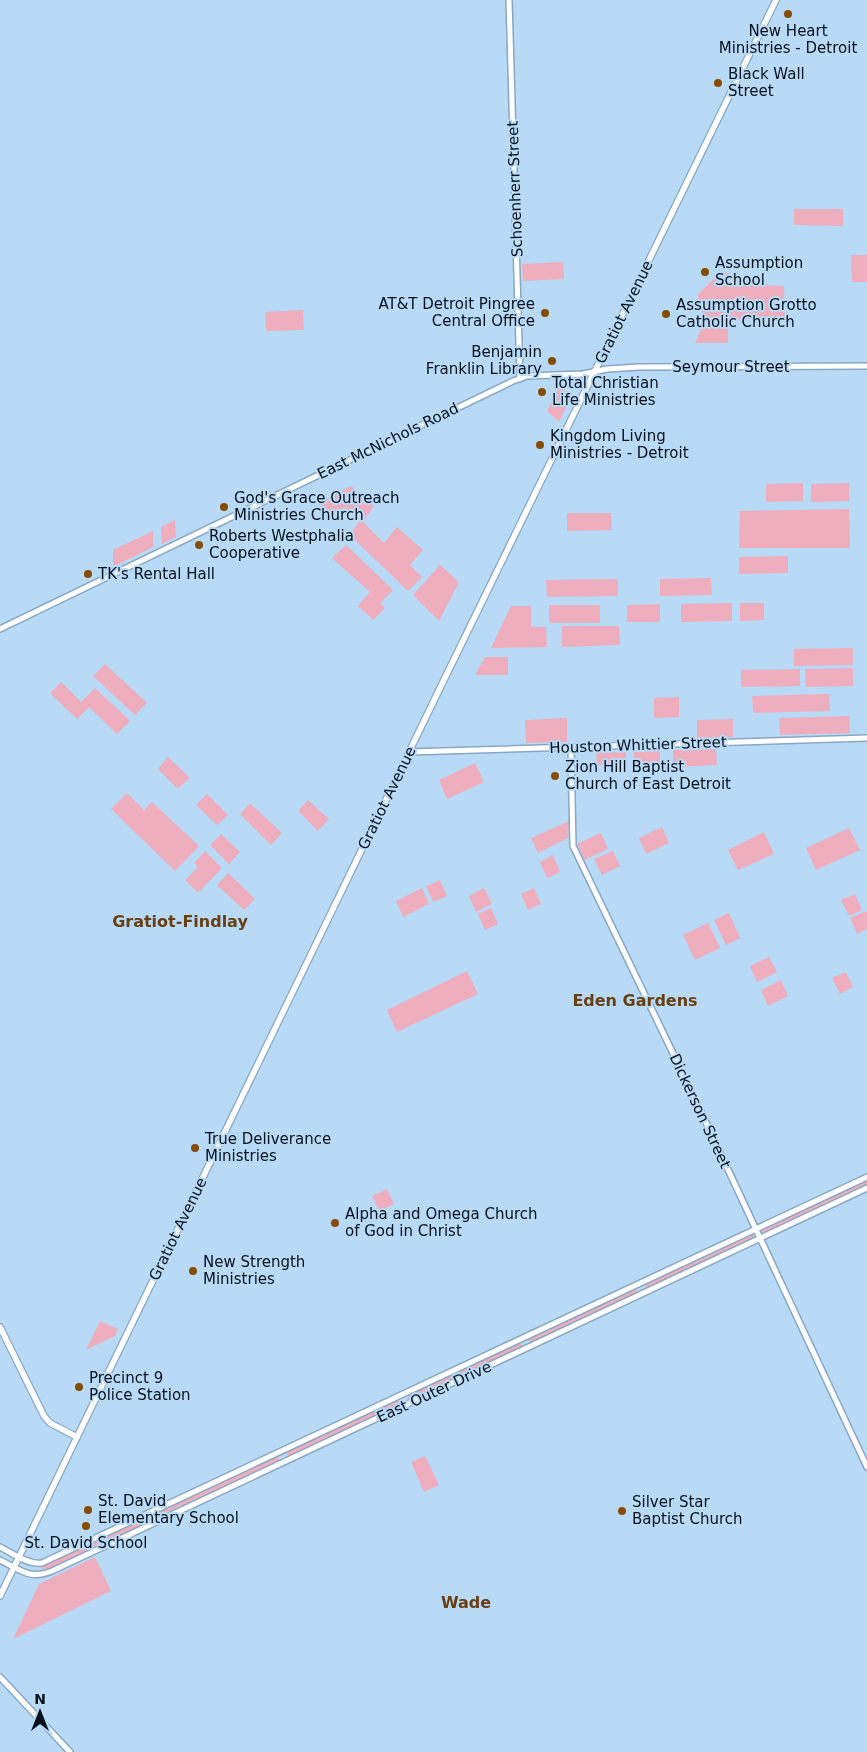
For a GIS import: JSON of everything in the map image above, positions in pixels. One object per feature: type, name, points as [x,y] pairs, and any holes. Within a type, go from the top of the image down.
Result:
[{"type":"main road","name":"Gratiot Avenue","points":[[0,1596],[776,0]]},
{"type":"main road","points":[[0,1327],[44,1416],[50,1423],[77,1437]]},
{"type":"street","name":"Schoenherr Street","points":[[509,0],[520,378]]},
{"type":"street","name":"Seymour Street","points":[[595,372],[607,369],[639,367],[867,366]]},
{"type":"street","name":"East McNichols Road","points":[[0,629],[520,378],[595,372]]},
{"type":"street","name":"Houston Whittier Street","points":[[409,752],[867,738]]},
{"type":"street","name":"Dickerson Street","points":[[571,748],[573,846],[696,1101],[754,1229],[867,1467]]},
{"type":"street","name":"East Outer Drive","points":[[38,1564],[867,1177]]},
{"type":"street","name":"East Outer Drive","points":[[39,1576],[867,1188]]},
{"type":"street","points":[[0,1547],[38,1564],[39,1576],[32,1575],[0,1560]]},
{"type":"street","points":[[0,1677],[70,1752]]},
{"type":"shaded area","points":[[794,209],[843,209],[843,226],[794,225]]},
{"type":"shaded area","points":[[851,255],[867,255],[867,282],[852,282]]},
{"type":"shaded area","points":[[563,262],[564,279],[523,281],[522,264]]},
{"type":"shaded area","points":[[721,272],[729,273],[729,284],[784,286],[785,318],[728,320],[728,343],[695,343],[705,320],[703,319],[704,313],[697,309],[698,294]]},
{"type":"shaded area","points":[[303,310],[304,330],[266,331],[265,312]]},
{"type":"shaded area","points":[[559,386],[571,397],[559,422],[547,411]]},
{"type":"shaded area","points":[[803,483],[803,501],[766,502],[766,484]]},
{"type":"shaded area","points":[[849,483],[849,501],[811,502],[811,484]]},
{"type":"shaded area","points":[[351,486],[374,506],[363,522],[384,543],[397,527],[423,550],[410,565],[422,577],[408,591],[350,535],[360,520],[344,507],[334,520],[318,504]]},
{"type":"shaded area","points":[[849,509],[850,548],[739,548],[740,511]]},
{"type":"shaded area","points":[[567,513],[611,513],[612,530],[567,531]]},
{"type":"shaded area","points":[[175,520],[176,537],[162,544],[161,527]]},
{"type":"shaded area","points":[[153,531],[153,547],[113,567],[113,550]]},
{"type":"shaded area","points":[[346,545],[393,590],[380,603],[385,608],[373,620],[358,606],[370,592],[332,558]]},
{"type":"shaded area","points":[[788,556],[788,573],[739,574],[739,557]]},
{"type":"shaded area","points":[[440,565],[459,582],[439,621],[413,595]]},
{"type":"shaded area","points":[[711,578],[712,595],[660,596],[660,579]]},
{"type":"shaded area","points":[[618,579],[618,596],[547,597],[546,580]]},
{"type":"shaded area","points":[[732,603],[732,621],[681,622],[681,604]]},
{"type":"shaded area","points":[[740,603],[764,603],[764,620],[740,621]]},
{"type":"shaded area","points":[[660,604],[660,622],[627,622],[627,605]]},
{"type":"shaded area","points":[[549,605],[600,605],[600,623],[549,623]]},
{"type":"shaded area","points":[[511,606],[531,606],[531,627],[546,627],[547,647],[491,648]]},
{"type":"shaded area","points":[[562,626],[619,626],[620,645],[562,647]]},
{"type":"shaded area","points":[[853,648],[853,665],[794,666],[794,649]]},
{"type":"shaded area","points":[[485,657],[508,657],[508,675],[475,675]]},
{"type":"shaded area","points":[[105,664],[147,703],[135,715],[93,676]]},
{"type":"shaded area","points":[[853,668],[853,686],[806,687],[805,669]]},
{"type":"shaded area","points":[[800,669],[800,686],[741,687],[741,670]]},
{"type":"shaded area","points":[[61,682],[81,702],[95,688],[130,721],[117,734],[89,707],[77,719],[50,693]]},
{"type":"shaded area","points":[[829,694],[830,711],[753,713],[752,696]]},
{"type":"shaded area","points":[[679,697],[679,717],[654,718],[654,698]]},
{"type":"shaded area","points":[[849,716],[850,733],[780,735],[779,718]]},
{"type":"shaded area","points":[[567,718],[567,742],[526,743],[525,720]]},
{"type":"shaded area","points":[[733,719],[733,737],[697,738],[697,720]]},
{"type":"shaded area","points":[[716,749],[717,765],[673,767],[673,750]]},
{"type":"shaded area","points":[[660,751],[660,765],[634,766],[634,752]]},
{"type":"shaded area","points":[[626,752],[626,764],[597,765],[596,753]]},
{"type":"shaded area","points":[[168,757],[190,778],[178,789],[158,769]]},
{"type":"shaded area","points":[[475,763],[484,782],[447,799],[439,780]]},
{"type":"shaded area","points":[[127,793],[144,810],[152,802],[199,846],[175,871],[111,809]]},
{"type":"shaded area","points":[[207,794],[228,815],[217,825],[196,805]]},
{"type":"shaded area","points":[[308,800],[329,819],[318,831],[298,811]]},
{"type":"shaded area","points":[[250,803],[282,833],[271,845],[240,814]]},
{"type":"shaded area","points":[[569,821],[568,838],[538,853],[531,838]]},
{"type":"shaded area","points":[[662,827],[669,843],[646,854],[639,838]]},
{"type":"shaded area","points":[[849,828],[860,850],[816,870],[806,848]]},
{"type":"shaded area","points":[[764,832],[774,854],[738,870],[728,850]]},
{"type":"shaded area","points":[[601,833],[608,849],[584,860],[577,844]]},
{"type":"shaded area","points":[[221,834],[240,852],[229,864],[210,845]]},
{"type":"shaded area","points":[[205,851],[222,868],[198,893],[185,880],[198,867],[194,863]]},
{"type":"shaded area","points":[[613,851],[620,866],[602,875],[594,859]]},
{"type":"shaded area","points":[[553,855],[560,872],[547,878],[540,862]]},
{"type":"shaded area","points":[[228,873],[255,899],[244,910],[217,885]]},
{"type":"shaded area","points":[[440,880],[447,896],[433,902],[426,886]]},
{"type":"shaded area","points":[[422,888],[429,904],[403,917],[396,901]]},
{"type":"shaded area","points":[[484,888],[492,904],[476,912],[469,896]]},
{"type":"shaded area","points":[[534,888],[541,904],[528,910],[521,894]]},
{"type":"shaded area","points":[[855,894],[862,910],[849,916],[841,900]]},
{"type":"shaded area","points":[[491,908],[498,924],[485,930],[478,914]]},
{"type":"shaded area","points":[[867,911],[867,929],[857,934],[850,918]]},
{"type":"shaded area","points":[[729,913],[740,938],[726,945],[714,920]]},
{"type":"shaded area","points":[[708,923],[720,948],[695,960],[683,935]]},
{"type":"shaded area","points":[[769,957],[777,972],[757,982],[750,966]]},
{"type":"shaded area","points":[[467,971],[478,994],[397,1032],[387,1010]]},
{"type":"shaded area","points":[[846,972],[853,987],[840,994],[832,978]]},
{"type":"shaded area","points":[[781,980],[788,996],[768,1006],[761,990]]},
{"type":"shaded area","points":[[867,1179],[867,1185],[764,1234],[761,1230]]},
{"type":"shaded area","points":[[387,1189],[394,1204],[379,1211],[372,1196]]},
{"type":"shaded area","points":[[753,1234],[755,1239],[649,1289],[646,1288],[645,1285]]},
{"type":"shaded area","points":[[636,1288],[638,1293],[532,1342],[528,1339]]},
{"type":"shaded area","points":[[100,1321],[118,1329],[115,1336],[86,1350]]},
{"type":"shaded area","points":[[519,1342],[522,1346],[520,1348],[411,1399],[407,1396]]},
{"type":"shaded area","points":[[400,1399],[400,1405],[290,1456],[286,1452]]},
{"type":"shaded area","points":[[278,1456],[280,1460],[278,1462],[158,1516],[157,1512]]},
{"type":"shaded area","points":[[425,1456],[439,1485],[424,1492],[411,1462]]},
{"type":"shaded area","points":[[149,1517],[151,1521],[149,1523],[50,1569],[42,1569],[42,1566],[46,1564]]},
{"type":"shaded area","points":[[95,1557],[111,1591],[13,1639],[39,1584]]},
{"type":"place","name":"New Heart Ministries - Detroit","points":[[788,14]]},
{"type":"place","name":"Black Wall Street","points":[[718,83]]},
{"type":"place","name":"Assumption School","points":[[705,272]]},
{"type":"place","name":"AT&T Detroit Pingree Central Office","points":[[545,313]]},
{"type":"place","name":"Assumption Grotto Catholic Church","points":[[666,314]]},
{"type":"place","name":"Benjamin Franklin Library","points":[[552,361]]},
{"type":"place","name":"Total Christian Life Ministries","points":[[542,392]]},
{"type":"place","name":"Kingdom Living Ministries - Detroit","points":[[540,445]]},
{"type":"place","name":"God's Grace Outreach Ministries Church","points":[[224,507]]},
{"type":"place","name":"Roberts Westphalia Cooperative","points":[[199,545]]},
{"type":"place","name":"TK's Rental Hall","points":[[88,574]]},
{"type":"place","name":"Zion Hill Baptist Church of East Detroit","points":[[555,776]]},
{"type":"place","name":"True Deliverance Ministries","points":[[195,1148]]},
{"type":"place","name":"Alpha and Omega Church of God in Christ","points":[[335,1223]]},
{"type":"place","name":"New Strength Ministries","points":[[193,1271]]},
{"type":"place","name":"Precinct 9 Police Station","points":[[79,1387]]},
{"type":"place","name":"St. David Elementary School","points":[[88,1510]]},
{"type":"place","name":"Silver Star Baptist Church","points":[[622,1511]]},
{"type":"place","name":"St. David School","points":[[86,1526]]},
{"type":"district","name":"Gratiot-Findlay","points":[[180,921]]},
{"type":"district","name":"Eden Gardens","points":[[635,1000]]},
{"type":"district","name":"Wade","points":[[466,1602]]}]
